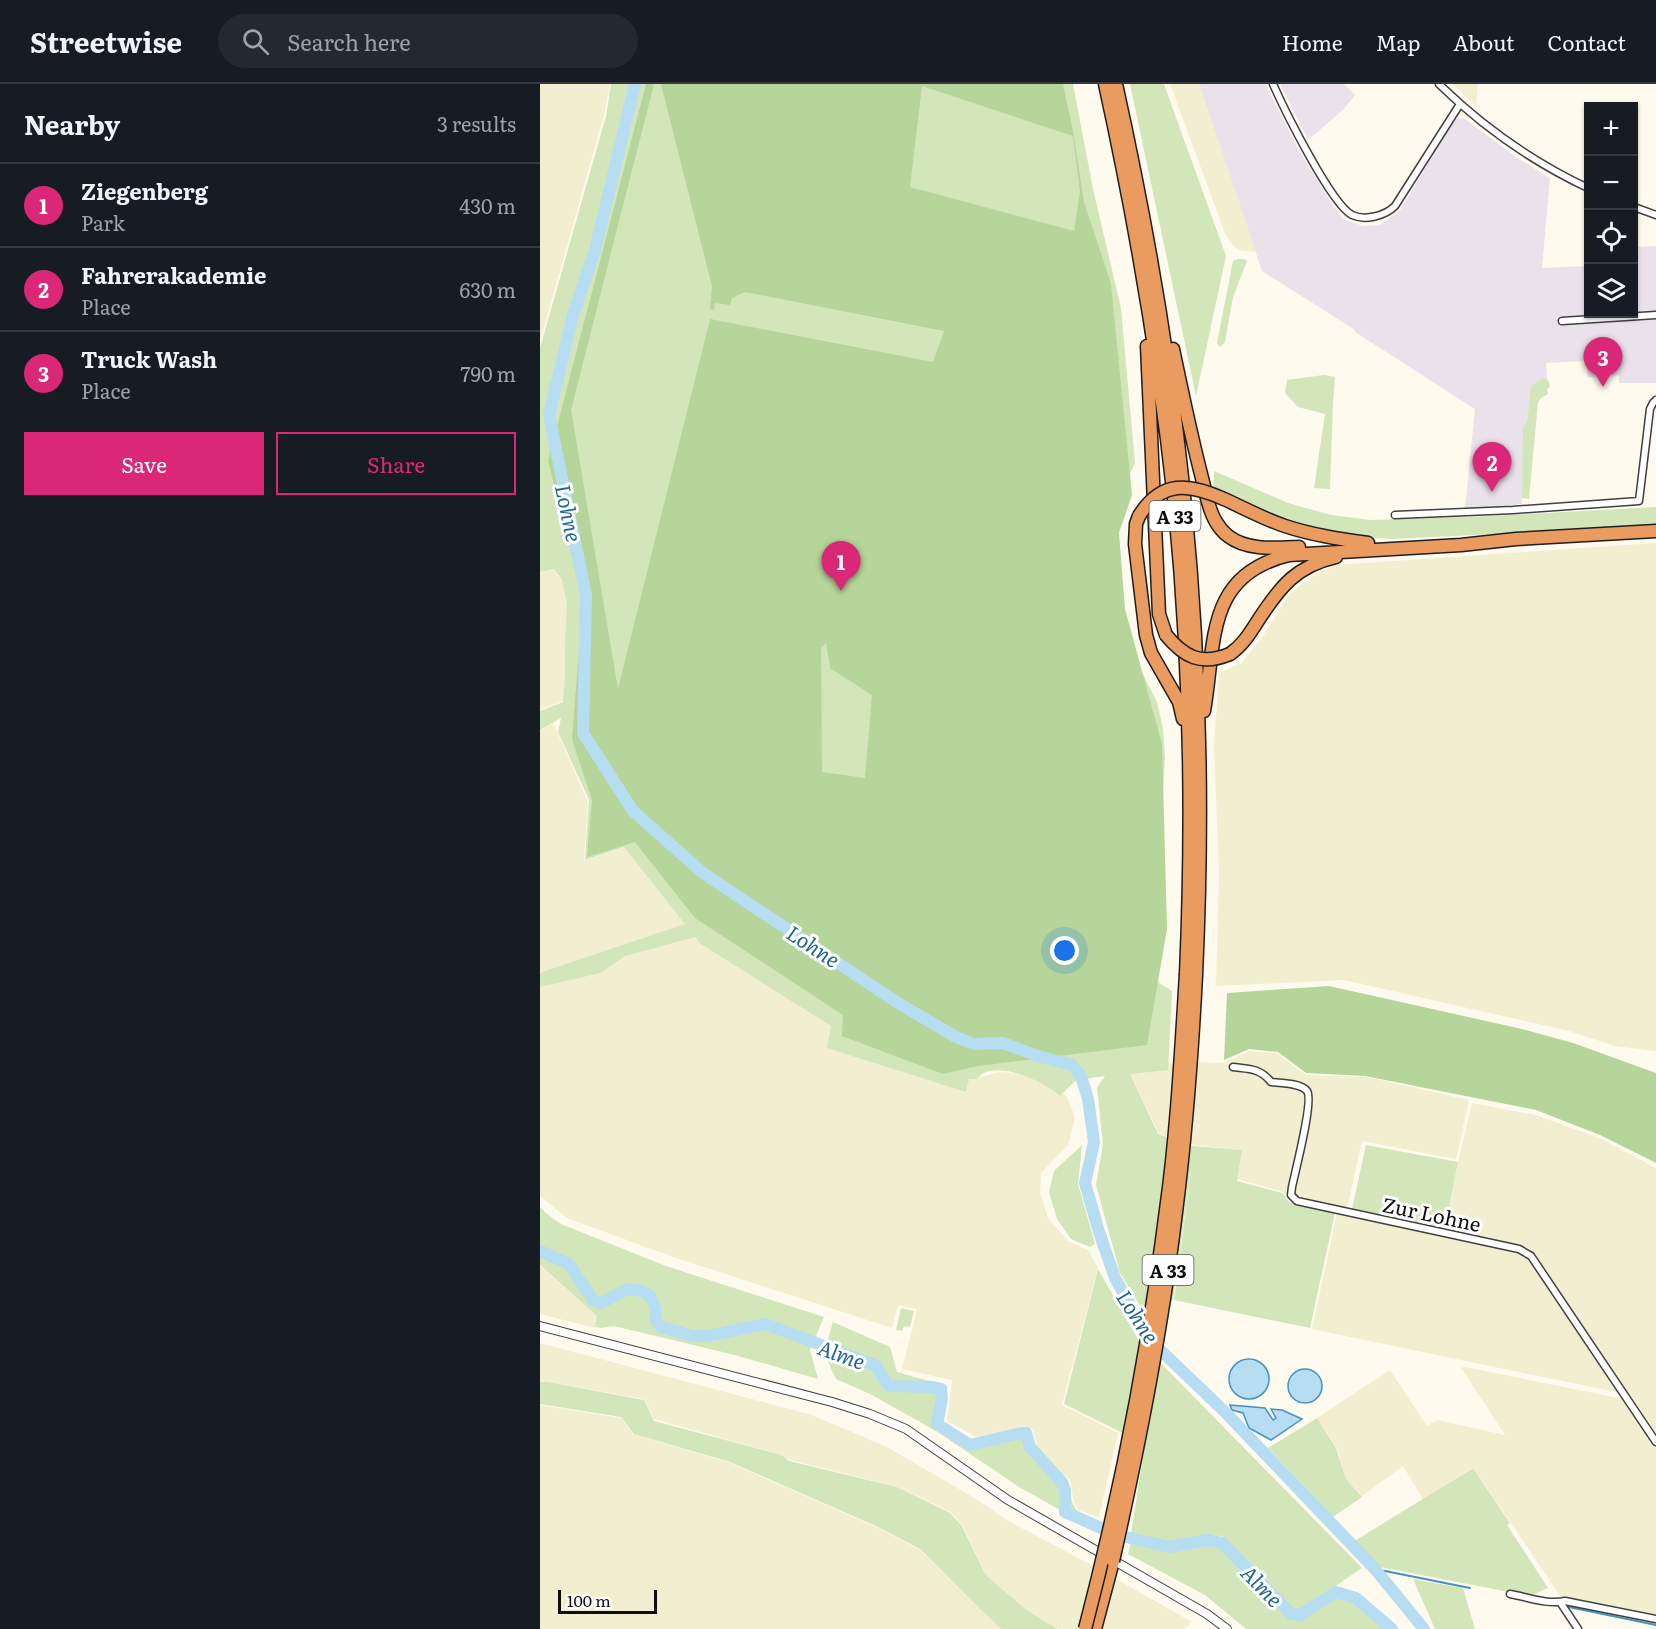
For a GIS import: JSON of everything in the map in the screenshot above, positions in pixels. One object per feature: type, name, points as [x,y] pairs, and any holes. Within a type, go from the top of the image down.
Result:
[{"type":"highway","name":"A 33","points":[[1095,1629],[1130,1487],[1166,1286],[1185,1126],[1191,975],[1189,746],[1183,611],[1174,500],[1145,289],[1131,207],[1105,84]]},
{"type":"highway","name":"A 33","points":[[1085,1629],[1118,1497],[1146,1348],[1167,1209],[1200,875],[1197,666],[1185,501],[1160,314],[1116,84]]},
{"type":"highway","points":[[1145,289],[1142,302],[1148,360],[1160,614],[1166,634],[1177,648],[1200,659],[1220,658],[1230,654],[1246,640],[1275,593],[1299,572],[1329,558],[1373,546]]},
{"type":"highway","points":[[1160,314],[1170,336],[1210,508],[1222,531],[1238,542],[1268,548],[1373,546]]},
{"type":"highway","points":[[1189,746],[1179,702],[1151,653],[1146,635],[1135,535],[1139,516],[1151,500],[1168,489],[1193,488],[1208,492],[1285,526],[1373,546]]},
{"type":"highway","points":[[1199,738],[1219,614],[1225,599],[1240,581],[1259,565],[1289,555],[1461,538],[1516,539],[1656,531]]},
{"type":"street","points":[[1273,84],[1287,115],[1336,200],[1352,214],[1366,217],[1388,212],[1395,206],[1460,104]]},
{"type":"street","points":[[1439,84],[1490,129],[1554,171],[1584,186]]},
{"type":"street","points":[[1638,208],[1656,215]]},
{"type":"street","points":[[1562,321],[1656,315]]},
{"type":"street","points":[[1395,515],[1639,501],[1650,409],[1656,400]]},
{"type":"street","name":"Zur Lohne","points":[[1233,1067],[1256,1070],[1265,1074],[1271,1082],[1300,1086],[1306,1089],[1309,1095],[1291,1196],[1297,1201],[1519,1249],[1531,1256],[1656,1442]]},
{"type":"street","points":[[540,1326],[832,1402],[906,1429],[1008,1500],[1207,1614],[1227,1629]]},
{"type":"street","points":[[1510,1594],[1566,1601],[1656,1619]]},
{"type":"street","points":[[1560,1602],[1578,1629]]},
{"type":"shaded area","points":[[540,84],[610,84],[604,115],[540,342]]},
{"type":"shaded area","points":[[1170,84],[1199,84],[1256,252],[1240,250],[1233,246],[1225,233]]},
{"type":"shaded area","points":[[1199,84],[1265,84],[1301,154],[1332,204],[1343,219],[1363,226],[1380,225],[1400,210],[1453,122],[1459,118],[1465,119],[1519,159],[1550,178],[1542,268],[1584,266],[1584,318],[1638,318],[1638,247],[1656,246],[1656,383],[1619,383],[1619,375],[1588,377],[1586,361],[1546,363],[1547,379],[1541,379],[1531,387],[1527,421],[1524,426],[1522,504],[1465,509],[1475,409],[1262,271]]},
{"type":"shaded area","points":[[1280,84],[1344,84],[1355,95],[1344,109],[1308,140]]},
{"type":"shaded area","points":[[1452,84],[1478,84],[1476,106]]},
{"type":"shaded area","points":[[1656,543],[1656,1051],[1615,1046],[1569,1031],[1344,980],[1216,986],[1219,874],[1214,747],[1219,673],[1242,663],[1263,636],[1290,593],[1313,576],[1336,565]]},
{"type":"shaded area","points":[[570,567],[574,696],[540,710],[540,572]]},
{"type":"shaded area","points":[[553,723],[588,802],[584,861],[631,845],[969,1080],[999,1072],[1015,1073],[1053,1084],[1067,1097],[1075,1117],[1068,1145],[1041,1173],[1040,1193],[1048,1218],[1068,1241],[1088,1250],[1098,1268],[1062,1405],[1118,1433],[1099,1517],[1078,1510],[1074,1503],[1070,1480],[1038,1451],[1033,1430],[1023,1426],[977,1437],[947,1421],[952,1380],[902,1369],[917,1309],[898,1305],[892,1328],[670,1256],[567,1218],[540,1196],[540,731]]},
{"type":"shaded area","points":[[1250,1051],[1277,1053],[1306,1075],[1367,1077],[1469,1100],[1456,1159],[1362,1141],[1347,1209],[1301,1199],[1237,1179],[1242,1150],[1194,1145],[1159,1134],[1130,1074],[1130,1066],[1223,1063]]},
{"type":"shaded area","points":[[1472,1103],[1536,1115],[1599,1138],[1656,1168],[1656,1433],[1630,1395],[1312,1329],[1337,1213],[1444,1235]]},
{"type":"shaded area","points":[[540,1266],[597,1316],[595,1328],[540,1314]]},
{"type":"shaded area","points":[[540,1343],[812,1415],[887,1447],[973,1497],[1010,1522],[1192,1622],[1184,1629],[1059,1629],[1028,1611],[985,1574],[963,1526],[952,1513],[898,1487],[790,1460],[782,1455],[654,1419],[644,1399],[540,1382]]},
{"type":"shaded area","points":[[1460,1366],[1623,1399],[1656,1448],[1656,1617],[1561,1597],[1473,1467],[1423,1499],[1403,1466],[1362,1496],[1346,1479],[1337,1448],[1317,1418],[1390,1370],[1427,1426],[1437,1420],[1505,1435]]},
{"type":"shaded area","points":[[540,1405],[621,1418],[633,1434],[730,1463],[878,1528],[920,1550],[1002,1629],[540,1629]]},
{"type":"green space","points":[[611,84],[1073,84],[1093,189],[1121,308],[1135,463],[1128,478],[1111,535],[1134,657],[1157,702],[1163,729],[1165,758],[1153,969],[1159,983],[1172,991],[1168,1070],[1130,1074],[1158,1134],[1194,1146],[1242,1150],[1237,1181],[1282,1193],[1290,1203],[1335,1213],[1310,1328],[1174,1300],[1194,1148],[1173,1300],[1142,1309],[1120,1273],[1096,1185],[1103,1144],[1097,1088],[1105,1076],[1076,1080],[1060,1096],[1045,1085],[1024,1075],[1002,1070],[992,1071],[983,1073],[977,1079],[969,1079],[966,1092],[827,1048],[831,1026],[701,944],[695,937],[625,956],[600,973],[540,987],[540,974],[545,971],[685,924],[624,847],[585,860],[589,800],[558,732],[561,718],[540,730],[540,711],[563,702],[567,604],[562,579],[554,569],[540,572],[540,348],[606,116]]},
{"type":"green space","points":[[646,84],[654,84],[571,410],[618,689],[710,319],[933,362],[944,331],[745,292],[732,298],[730,305],[715,303],[714,310],[710,309],[712,286],[661,84],[1063,84],[1073,131],[1084,202],[1111,284],[1132,495],[1119,533],[1125,609],[1162,744],[1167,929],[1147,1045],[978,1066],[943,1074],[842,1036],[843,1015],[695,918],[635,842],[587,857],[592,800],[572,739],[583,599],[548,461]],"holes":[[[922,86],[1073,136],[1080,192],[1074,231],[910,187]],[[826,643],[830,668],[872,695],[865,778],[822,772],[821,648]]]},
{"type":"green space","points":[[1130,84],[1164,84],[1226,256],[1196,396]]},
{"type":"green space","points":[[1238,259],[1247,261],[1233,297],[1225,342],[1220,347],[1217,343],[1233,261]]},
{"type":"green space","points":[[1324,375],[1335,377],[1330,489],[1314,488],[1325,414],[1298,407],[1285,393],[1287,380]]},
{"type":"green space","points":[[1541,379],[1547,380],[1550,386],[1547,390],[1548,394],[1538,402],[1529,499],[1522,498],[1523,428],[1527,421],[1531,386]]},
{"type":"green space","points":[[1214,471],[1288,503],[1331,515],[1370,520],[1656,507],[1656,526],[1393,539],[1348,536],[1289,522],[1213,488]]},
{"type":"green space","points":[[1329,986],[1522,1029],[1573,1043],[1656,1073],[1656,1163],[1600,1135],[1536,1110],[1365,1076],[1306,1073],[1278,1052],[1249,1049],[1224,1060],[1227,993]]},
{"type":"green space","points":[[1082,1145],[1078,1184],[1095,1244],[1090,1247],[1071,1239],[1057,1219],[1049,1192],[1054,1171]]},
{"type":"green space","points":[[1366,1145],[1458,1162],[1445,1228],[1352,1209]]},
{"type":"green space","points":[[540,1207],[561,1224],[666,1266],[824,1317],[810,1350],[818,1379],[735,1355],[614,1326],[595,1327],[597,1316],[540,1265]]},
{"type":"green space","points":[[1098,1269],[1139,1341],[1362,1568],[1299,1611],[1293,1610],[1222,1536],[1207,1535],[1170,1542],[1131,1534],[1145,1444],[1064,1404]]},
{"type":"green space","points":[[901,1308],[914,1311],[910,1327],[904,1326],[902,1331],[896,1330]]},
{"type":"green space","points":[[833,1322],[890,1347],[897,1372],[947,1386],[941,1423],[975,1441],[1024,1430],[1031,1433],[1036,1452],[1068,1480],[1072,1502],[1092,1528],[1019,1487],[936,1431],[870,1394],[836,1379],[824,1353]]},
{"type":"green space","points":[[540,1382],[644,1400],[654,1421],[782,1455],[789,1461],[897,1487],[950,1513],[962,1526],[985,1574],[1028,1611],[1058,1629],[1002,1629],[920,1549],[878,1527],[730,1462],[634,1434],[621,1417],[540,1404]]},
{"type":"green space","points":[[1317,1418],[1336,1448],[1346,1479],[1362,1497],[1333,1517],[1268,1448]]},
{"type":"green space","points":[[1473,1468],[1510,1523],[1507,1525],[1548,1588],[1530,1596],[1375,1566],[1353,1542]]},
{"type":"green space","points":[[1131,1542],[1171,1551],[1207,1544],[1222,1545],[1290,1617],[1300,1619],[1337,1596],[1356,1602],[1385,1629],[1246,1629],[1205,1595],[1128,1554]]},
{"type":"green space","points":[[1413,1579],[1463,1588],[1475,1629],[1435,1629]]},
{"type":"water","points":[[1249,1359],[1263,1365],[1269,1379],[1263,1393],[1249,1399],[1235,1393],[1229,1379],[1235,1365]]},
{"type":"water","points":[[1305,1369],[1317,1374],[1322,1386],[1317,1398],[1305,1403],[1293,1398],[1288,1386],[1293,1374]]},
{"type":"water","points":[[1230,1405],[1265,1408],[1273,1420],[1276,1418],[1271,1409],[1282,1410],[1302,1419],[1271,1440],[1249,1428],[1243,1413],[1232,1410]]},
{"type":"waterway","name":"Lohne","points":[[635,84],[595,250],[573,315],[549,415],[586,595],[583,733],[633,811],[703,873],[898,1003],[956,1037],[974,1044],[1003,1043],[1072,1065],[1081,1076],[1088,1099],[1094,1142],[1085,1183],[1115,1278],[1150,1340],[1226,1413],[1375,1569],[1424,1629]]},
{"type":"waterway","name":"Alme","points":[[540,1251],[569,1264],[593,1300],[601,1303],[628,1289],[642,1291],[651,1297],[656,1321],[661,1327],[693,1336],[708,1336],[765,1324],[875,1365],[889,1386],[941,1389],[942,1399],[937,1424],[970,1445],[1026,1433],[1030,1447],[1061,1481],[1065,1490],[1065,1512],[1117,1535],[1170,1547],[1207,1540],[1222,1543],[1291,1614],[1300,1615],[1336,1592],[1356,1598],[1392,1629]]},
{"type":"waterway","points":[[1375,1569],[1470,1588]]},
{"type":"waterway","points":[[1569,1607],[1656,1625]]},
{"type":"place","name":"Truck Wash","points":[[1603,387]]},
{"type":"place","name":"Fahrerakademie","points":[[1492,492]]},
{"type":"place","name":"Ziegenberg","points":[[841,591]]}]
